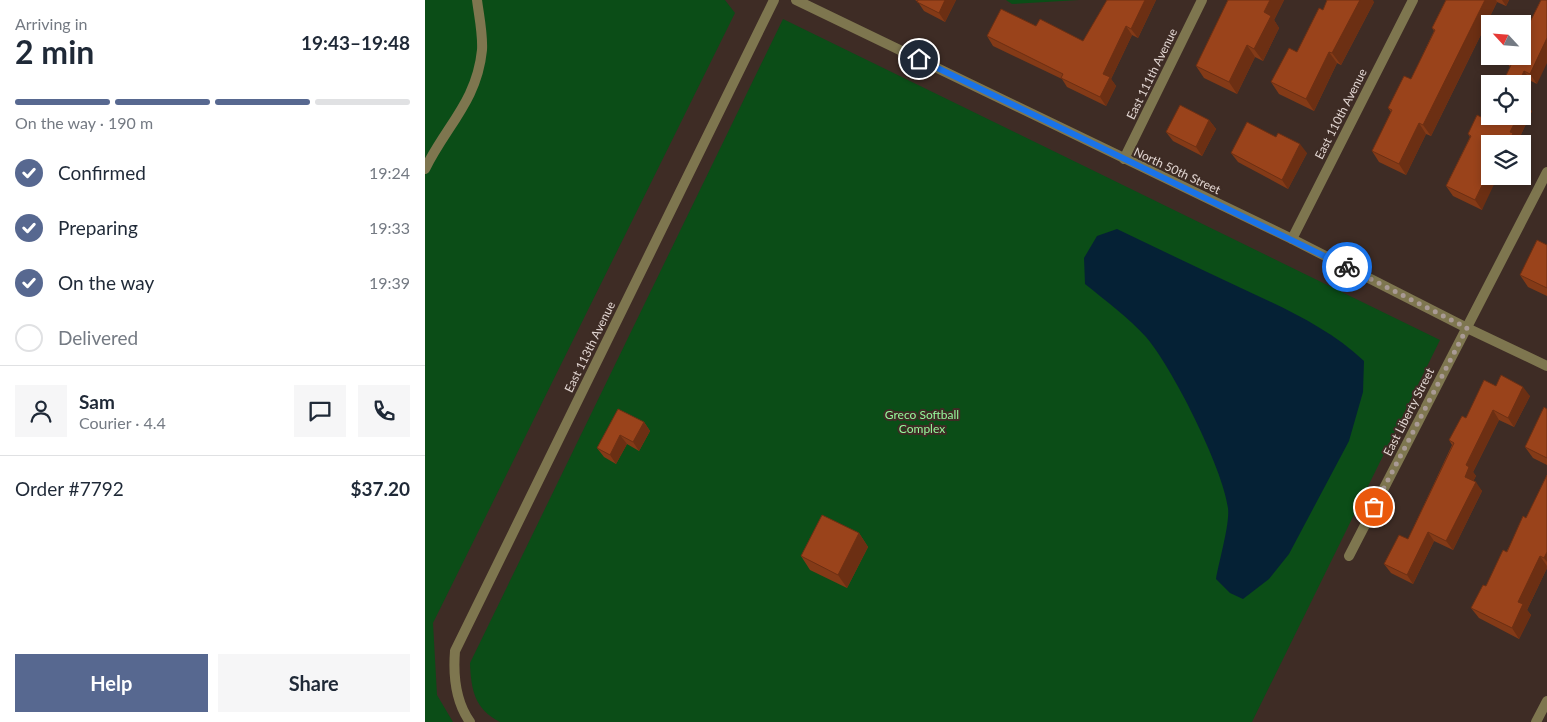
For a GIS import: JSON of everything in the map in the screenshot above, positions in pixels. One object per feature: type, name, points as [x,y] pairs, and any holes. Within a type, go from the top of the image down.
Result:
[{"type":"street","points":[[425,169],[433,153],[470,96],[479,69],[482,47],[477,0]]},
{"type":"street","name":"East 113th Avenue","points":[[470,722],[463,711],[453,676],[455,651],[774,0]]},
{"type":"street","name":"North 50th Street","points":[[796,0],[1292,239],[1467,328],[1547,366]]},
{"type":"street","name":"East 111th Avenue","points":[[1123,159],[1202,0]]},
{"type":"street","name":"East 110th Avenue","points":[[1292,239],[1413,0]]},
{"type":"street","name":"East Liberty Street","points":[[1349,556],[1547,172]]},
{"type":"street","points":[[1536,722],[1547,701]]},
{"type":"green space","points":[[425,0],[725,0],[735,13],[433,623],[437,695],[453,722],[425,722]]},
{"type":"green space","points":[[1006,0],[1079,0],[1012,4]]},
{"type":"green space","name":"Greco Softball Complex","points":[[783,19],[1440,340],[1252,722],[500,722],[484,711],[479,704],[471,681],[470,663]]},
{"type":"water","points":[[1117,229],[1306,320],[1336,338],[1364,361],[1363,392],[1349,441],[1289,554],[1269,579],[1243,599],[1230,593],[1216,579],[1226,533],[1228,508],[1217,469],[1195,419],[1169,371],[1146,337],[1085,284],[1084,258],[1097,236]]},
{"type":"building","points":[[918,0],[945,0],[939,13],[917,2]]},
{"type":"building","points":[[1107,0],[1145,0],[1131,29],[1126,26],[1103,74],[1110,77],[1100,97],[1061,78],[1063,74],[987,36],[1001,9],[1036,26],[1040,19],[1083,41]]},
{"type":"building","points":[[1228,0],[1270,0],[1264,12],[1271,16],[1254,49],[1247,45],[1229,82],[1196,66]]},
{"type":"building","points":[[1327,0],[1360,0],[1332,53],[1329,52],[1306,99],[1271,82],[1289,48],[1297,52],[1319,8],[1323,10]]},
{"type":"building","points":[[1446,0],[1485,0],[1423,125],[1419,123],[1399,164],[1372,151],[1392,110],[1388,108],[1404,76],[1411,79],[1435,30],[1432,28]]},
{"type":"building","points":[[1541,0],[1547,0],[1547,38],[1530,74],[1524,71],[1522,75],[1506,75],[1511,65],[1531,65],[1531,20]]},
{"type":"building","points":[[1180,105],[1209,120],[1196,147],[1166,132]]},
{"type":"building","points":[[1477,115],[1481,117],[1481,125],[1514,125],[1510,132],[1513,133],[1512,135],[1481,135],[1482,185],[1475,200],[1446,186],[1471,136],[1468,134]]},
{"type":"building","points":[[1247,122],[1276,137],[1278,133],[1300,144],[1282,180],[1231,153]]},
{"type":"building","points":[[1537,240],[1547,245],[1547,288],[1520,275]]},
{"type":"building","points":[[1501,375],[1523,387],[1508,418],[1493,410],[1466,465],[1469,467],[1465,477],[1476,482],[1446,541],[1428,532],[1407,575],[1384,564],[1399,535],[1408,539],[1454,443],[1449,440],[1462,416],[1466,418],[1484,380],[1496,386]]},
{"type":"building","points":[[1544,407],[1547,409],[1547,458],[1525,447]]},
{"type":"building","points":[[618,409],[644,422],[633,442],[620,435],[610,455],[597,448]]},
{"type":"building","points":[[1547,475],[1547,552],[1544,558],[1540,556],[1518,602],[1523,604],[1512,628],[1471,608],[1483,585],[1486,586],[1503,550],[1507,552],[1523,516],[1526,518]]},
{"type":"building","points":[[822,515],[859,533],[838,575],[801,556]]},
{"type":"way so far","points":[[1347,267],[1467,328],[1374,507]]},
{"type":"route","points":[[919,59],[1347,267]]}]
